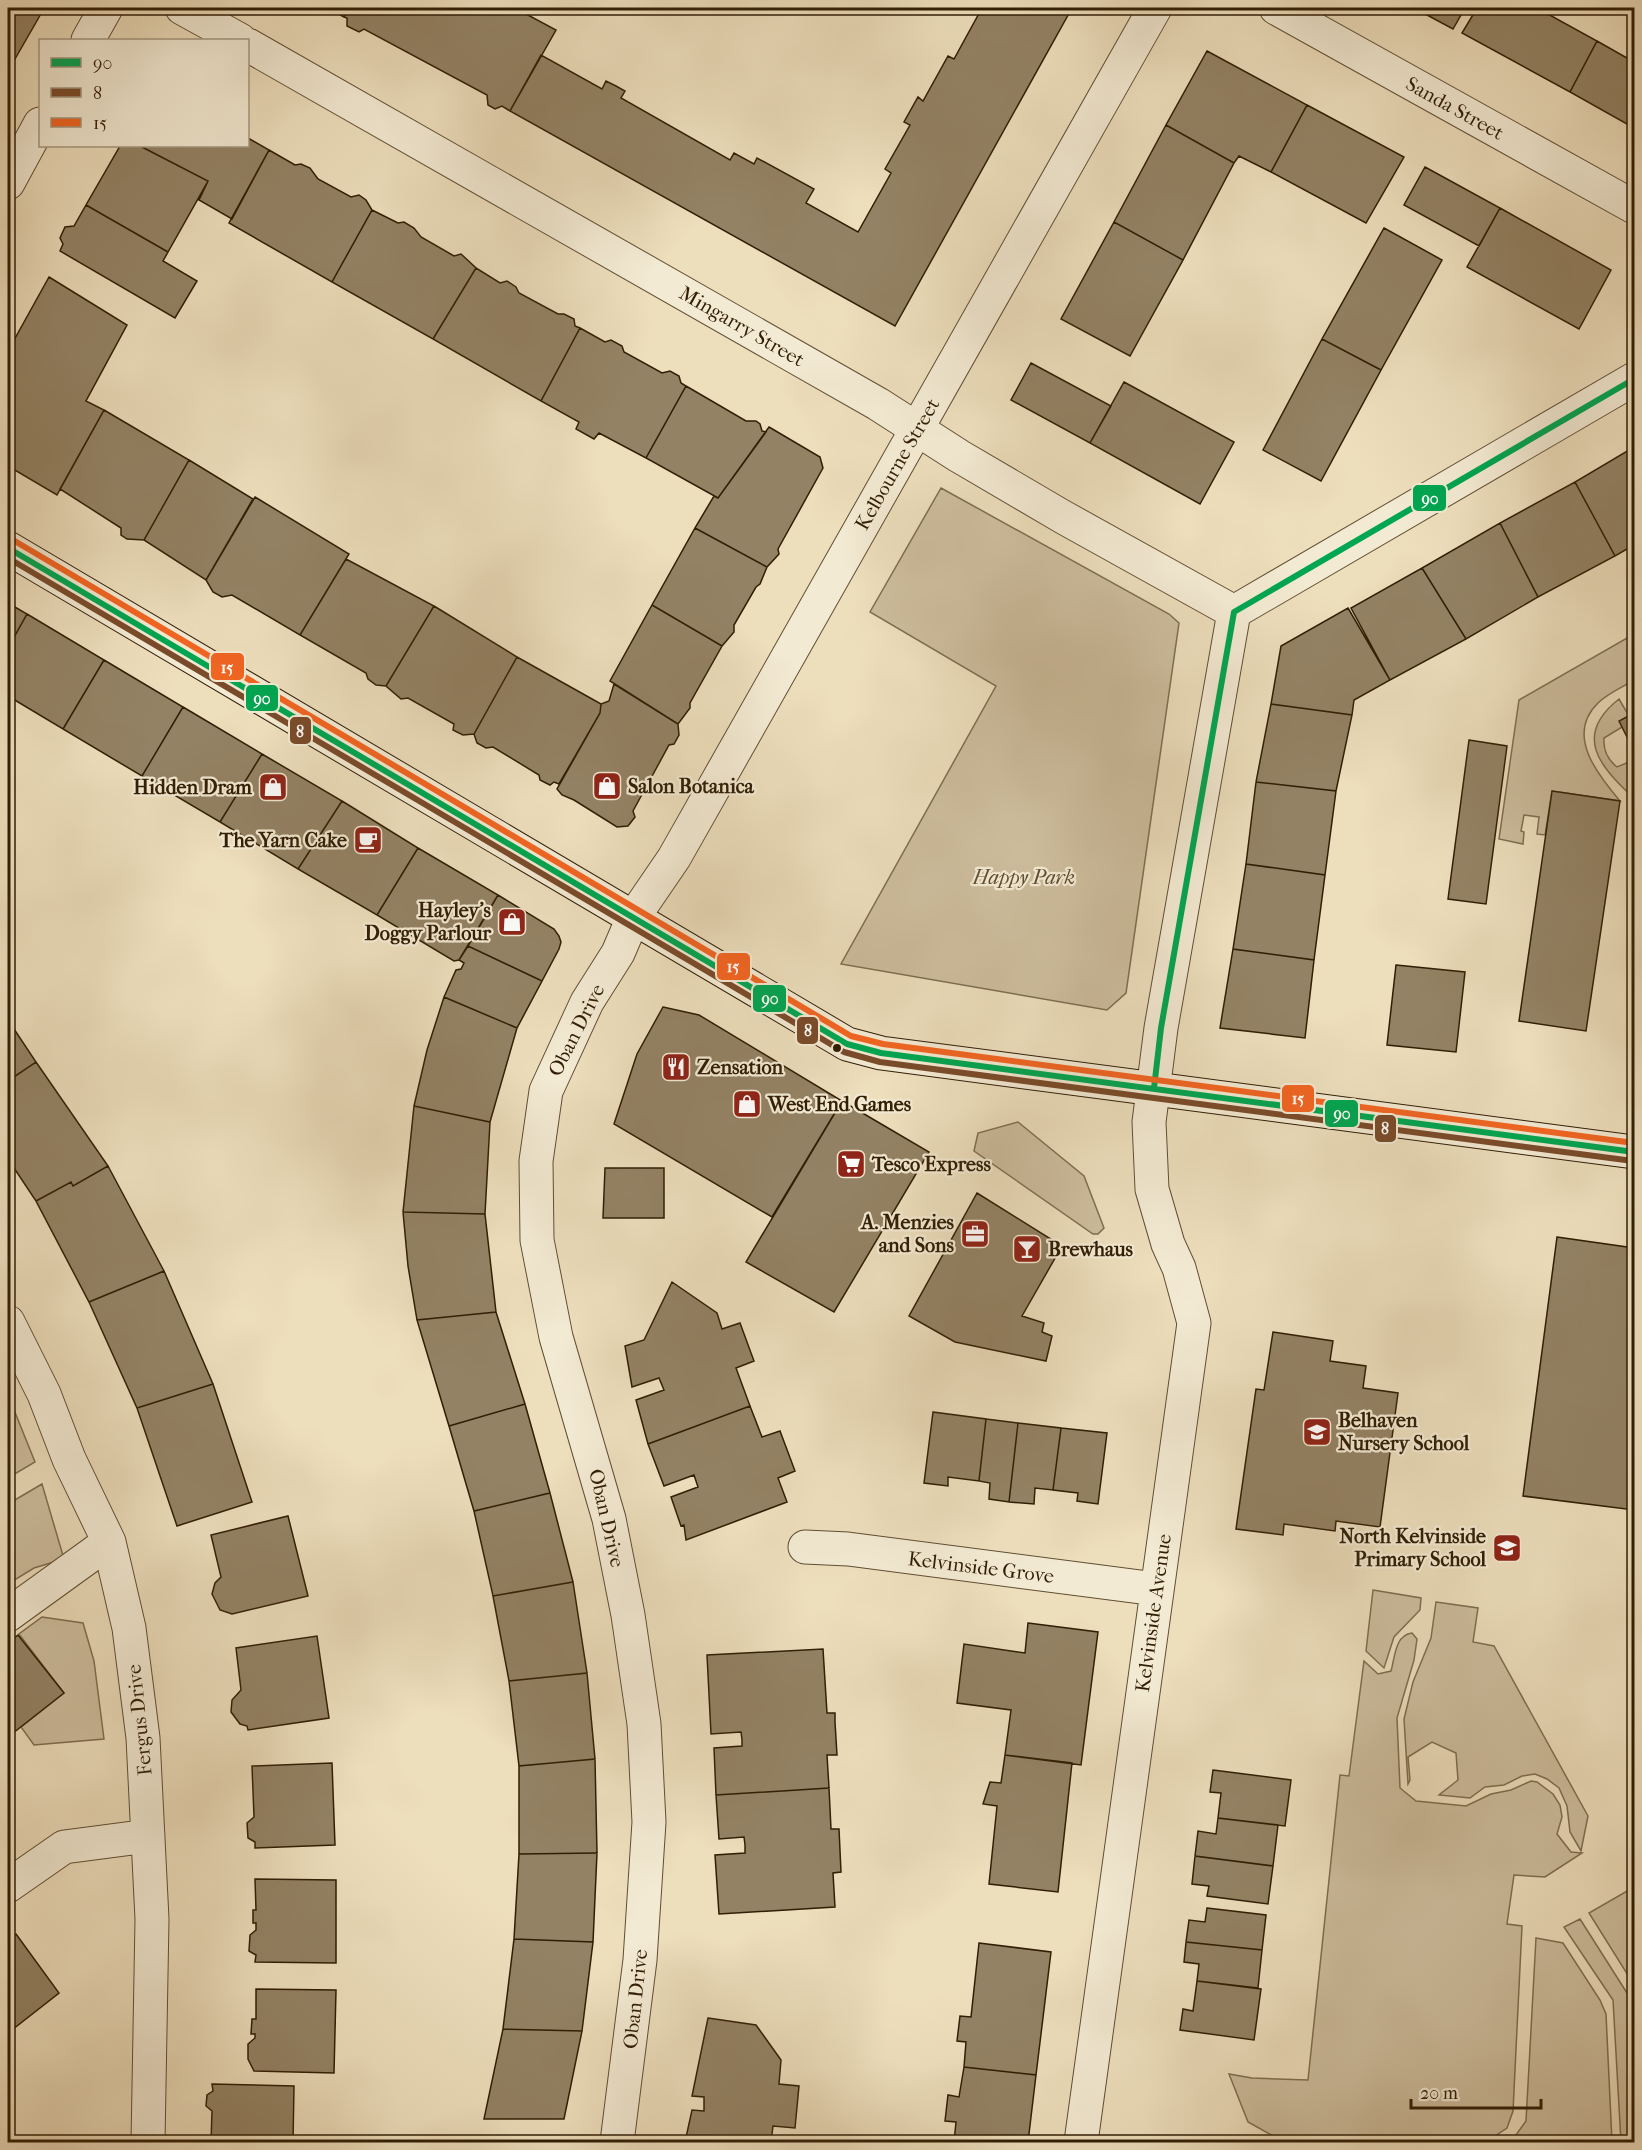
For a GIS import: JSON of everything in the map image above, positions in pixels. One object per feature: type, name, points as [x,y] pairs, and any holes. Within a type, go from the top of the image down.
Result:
[{"type":"street","points":[[89,39],[106,8]]},
{"type":"street","points":[[182,8],[238,39]]},
{"type":"street","name":"Kelbourne Street","points":[[633,918],[674,858],[1155,8]]},
{"type":"street","name":"Sanda Street","points":[[1276,8],[1635,207]]},
{"type":"street","name":"Mingarry Street","points":[[249,46],[919,428],[978,467],[1234,612]]},
{"type":"street","points":[[8,183],[39,126]]},
{"type":"street","points":[[1234,612],[1635,379]]},
{"type":"street","points":[[8,548],[834,1037],[862,1049],[1635,1152]]},
{"type":"street","name":"Kelvinside Avenue","points":[[1081,2142],[1194,1323],[1179,1268],[1168,1244],[1152,1189],[1149,1122],[1161,1028],[1234,612]]},
{"type":"street","name":"Oban Drive","points":[[617,2142],[640,1960],[649,1822],[644,1724],[628,1615],[609,1519],[556,1337],[537,1240],[536,1161],[546,1091],[587,1002],[618,953],[633,918]]},
{"type":"street","name":"Fergus Drive","points":[[8,1322],[44,1394],[69,1459],[109,1542],[129,1628],[143,1738],[152,1919],[148,2142]]},
{"type":"street","points":[[8,1615],[109,1542]]},
{"type":"street","name":"Kelvinside Grove","points":[[806,1547],[848,1549],[1156,1589]]},
{"type":"street","points":[[8,1886],[64,1847],[148,1836]]},
{"type":"green space","name":"Happy Park","points":[[941,488],[1169,614],[1179,623],[1126,993],[1107,1010],[841,964],[996,686],[870,612]]},
{"type":"green space","points":[[1634,634],[1634,680],[1598,703],[1589,715],[1584,728],[1588,754],[1620,801],[1552,791],[1545,835],[1537,834],[1539,817],[1524,815],[1521,831],[1524,832],[1523,844],[1499,839],[1519,700]]},
{"type":"green space","points":[[1619,699],[1632,721],[1604,738],[1604,747],[1609,758],[1617,767],[1629,762],[1632,765],[1628,780],[1634,791],[1634,798],[1610,775],[1602,763],[1594,738],[1597,725],[1605,712]]},
{"type":"green space","points":[[1018,1122],[1084,1176],[1104,1228],[1098,1234],[1093,1234],[974,1151],[978,1133]]},
{"type":"green space","points":[[8,1395],[35,1462],[8,1478]]},
{"type":"green space","points":[[42,1484],[64,1559],[34,1568],[8,1584],[8,1504]]},
{"type":"green space","points":[[1373,1590],[1421,1598],[1420,1610],[1394,1637],[1384,1668],[1366,1651]]},
{"type":"green space","points":[[1436,1602],[1478,1608],[1473,1642],[1494,1646],[1588,1816],[1581,1851],[1570,1832],[1567,1806],[1559,1788],[1535,1774],[1522,1776],[1504,1785],[1485,1787],[1470,1798],[1439,1795],[1458,1780],[1456,1753],[1432,1742],[1408,1757],[1410,1780],[1408,1784],[1404,1719],[1413,1682],[1431,1638]]},
{"type":"green space","points":[[42,1617],[83,1623],[94,1661],[104,1739],[34,1745],[21,1727],[64,1693],[19,1634]]},
{"type":"green space","points":[[1412,1633],[1417,1639],[1414,1660],[1397,1718],[1400,1788],[1416,1801],[1466,1806],[1491,1794],[1511,1790],[1531,1781],[1537,1782],[1553,1794],[1560,1805],[1562,1817],[1557,1834],[1571,1852],[1582,1853],[1545,1877],[1514,1875],[1507,1924],[1522,1926],[1513,2111],[1507,2128],[1489,2140],[1284,2142],[1248,2122],[1229,2074],[1252,2078],[1308,2080],[1340,1775],[1349,1776],[1364,1661],[1378,1674],[1391,1671],[1399,1642]]},
{"type":"green space","points":[[1634,1887],[1634,1985],[1589,1913]]},
{"type":"green space","points":[[1580,1919],[1634,2004],[1634,2142],[1621,2142],[1613,2000],[1564,1927]]},
{"type":"green space","points":[[1536,1938],[1563,1943],[1600,2000],[1606,2014],[1612,2142],[1511,2142],[1526,2121]]},
{"type":"building","points":[[8,8],[32,8],[42,12],[15,59],[8,54]]},
{"type":"building","points":[[327,8],[349,8],[344,17]]},
{"type":"building","points":[[349,8],[515,8],[556,30],[510,111],[502,106],[495,109],[488,105],[487,95],[364,29],[359,32],[347,26],[347,18],[344,17]]},
{"type":"building","points":[[982,8],[1072,8],[895,326],[510,111],[541,55],[602,89],[606,81],[625,91],[621,98],[730,160],[734,153],[754,164],[757,158],[814,189],[806,203],[858,232],[891,173],[885,169],[910,125],[904,122],[918,97],[923,101],[948,56],[954,59]]},
{"type":"building","points":[[1414,8],[1465,8],[1453,29]]},
{"type":"building","points":[[1477,8],[1537,8],[1597,41],[1570,92],[1462,33]]},
{"type":"building","points":[[1597,41],[1634,62],[1634,128],[1570,92]]},
{"type":"building","points":[[1207,51],[1307,105],[1271,172],[1239,156],[1234,163],[1166,125]]},
{"type":"building","points":[[8,54],[15,59],[8,72]]},
{"type":"building","points":[[1307,105],[1404,157],[1366,223],[1271,172]]},
{"type":"building","points":[[1166,125],[1234,163],[1183,260],[1114,222]]},
{"type":"building","points":[[249,139],[269,150],[232,219],[199,200],[208,181],[142,147],[249,147]]},
{"type":"building","points":[[119,147],[142,147],[208,181],[168,252],[86,205]]},
{"type":"building","points":[[269,150],[295,165],[301,164],[310,168],[318,179],[351,197],[359,195],[366,200],[372,210],[332,282],[229,223]]},
{"type":"building","points":[[1425,167],[1500,208],[1479,246],[1404,205]]},
{"type":"building","points":[[86,205],[168,252],[163,261],[197,281],[175,318],[60,251],[63,244],[60,238],[65,227],[74,226]]},
{"type":"building","points":[[1500,208],[1611,270],[1579,329],[1467,267]]},
{"type":"building","points":[[372,210],[398,223],[404,222],[414,228],[421,237],[454,256],[461,254],[476,268],[433,339],[332,282]]},
{"type":"building","points":[[1114,222],[1183,260],[1130,356],[1061,319]]},
{"type":"building","points":[[1384,228],[1442,260],[1381,370],[1322,339]]},
{"type":"building","points":[[476,268],[500,283],[507,281],[516,287],[519,293],[558,314],[574,319],[575,326],[580,328],[541,401],[433,339]]},
{"type":"building","points":[[49,277],[127,325],[86,401],[104,410],[57,495],[8,466],[8,351]]},
{"type":"building","points":[[580,328],[605,342],[611,340],[622,346],[624,352],[662,373],[670,371],[679,376],[681,383],[686,386],[646,458],[599,433],[594,439],[576,429],[579,422],[541,401]]},
{"type":"building","points":[[1322,339],[1381,370],[1321,481],[1263,450]]},
{"type":"building","points":[[1031,363],[1111,406],[1090,443],[1011,400]]},
{"type":"building","points":[[1124,382],[1234,442],[1200,504],[1090,443]]},
{"type":"building","points":[[686,386],[746,421],[756,421],[760,424],[762,431],[766,432],[718,498],[646,458]]},
{"type":"building","points":[[104,410],[189,460],[144,540],[127,539],[121,535],[121,528],[60,489]]},
{"type":"building","points":[[769,427],[820,457],[823,468],[778,549],[779,554],[767,567],[695,528],[714,496],[718,498]]},
{"type":"building","points":[[1634,447],[1634,545],[1615,556],[1575,482]]},
{"type":"building","points":[[189,460],[253,499],[206,580],[144,540]]},
{"type":"building","points":[[1575,482],[1615,556],[1538,597],[1500,523]]},
{"type":"building","points":[[255,497],[349,554],[300,635],[232,595],[222,597],[213,592],[206,580]]},
{"type":"building","points":[[1500,523],[1538,597],[1466,639],[1422,568]]},
{"type":"building","points":[[695,528],[767,567],[760,584],[734,625],[734,632],[722,646],[652,605]]},
{"type":"building","points":[[346,559],[434,606],[386,686],[376,685],[368,679],[366,673],[300,635]]},
{"type":"building","points":[[1422,568],[1466,639],[1390,680],[1351,608]]},
{"type":"building","points":[[8,603],[27,614],[8,648]]},
{"type":"building","points":[[652,605],[722,646],[690,703],[690,708],[678,724],[610,681]]},
{"type":"building","points":[[434,606],[517,657],[474,734],[463,735],[453,730],[454,724],[408,698],[401,699],[386,686]]},
{"type":"building","points":[[1348,608],[1390,680],[1354,700],[1352,715],[1271,704],[1281,646]]},
{"type":"building","points":[[27,614],[104,660],[63,729],[8,696],[8,648]]},
{"type":"building","points":[[517,657],[601,704],[600,713],[559,784],[554,782],[550,785],[540,780],[539,775],[493,747],[486,748],[477,743],[474,734]]},
{"type":"building","points":[[104,660],[183,707],[142,776],[63,729]]},
{"type":"building","points":[[614,684],[678,724],[679,735],[674,744],[669,745],[633,811],[635,817],[628,826],[617,827],[562,795],[557,789],[600,713],[601,704],[609,701]]},
{"type":"building","points":[[1271,704],[1352,715],[1336,791],[1256,782]]},
{"type":"building","points":[[183,707],[262,754],[220,822],[142,776]]},
{"type":"building","points":[[1634,713],[1634,751],[1619,721]]},
{"type":"building","points":[[1469,740],[1507,746],[1486,904],[1448,899]]},
{"type":"building","points":[[262,754],[342,801],[298,869],[220,822]]},
{"type":"building","points":[[1256,782],[1336,791],[1325,875],[1246,864]]},
{"type":"building","points":[[1552,791],[1620,801],[1586,1031],[1519,1021]]},
{"type":"building","points":[[342,801],[418,848],[377,915],[298,869]]},
{"type":"building","points":[[418,848],[498,895],[459,960],[454,961],[377,915]]},
{"type":"building","points":[[1246,864],[1325,875],[1314,960],[1233,949]]},
{"type":"building","points":[[498,895],[554,929],[559,936],[561,942],[559,949],[542,981],[468,946]]},
{"type":"building","points":[[468,946],[542,981],[517,1028],[444,997],[456,970],[461,969],[464,963],[459,960]]},
{"type":"building","points":[[1233,949],[1314,960],[1305,1038],[1220,1028]]},
{"type":"building","points":[[1396,965],[1465,972],[1456,1052],[1387,1045]]},
{"type":"building","points":[[444,997],[517,1028],[490,1122],[414,1106],[427,1050]]},
{"type":"building","points":[[663,1007],[699,1015],[842,1101],[772,1217],[614,1124],[637,1054]]},
{"type":"building","points":[[8,1020],[36,1062],[8,1081]]},
{"type":"building","points":[[36,1062],[108,1166],[73,1186],[71,1182],[36,1201],[8,1159],[8,1081]]},
{"type":"building","points":[[842,1101],[929,1152],[834,1312],[746,1262]]},
{"type":"building","points":[[414,1106],[490,1122],[485,1214],[403,1212]]},
{"type":"building","points":[[108,1166],[164,1271],[89,1302],[36,1201],[71,1182],[73,1186]]},
{"type":"building","points":[[605,1168],[664,1168],[664,1218],[603,1218]]},
{"type":"building","points":[[977,1193],[1062,1246],[1022,1316],[1044,1323],[1042,1332],[1052,1336],[1046,1361],[955,1342],[909,1316]]},
{"type":"building","points":[[403,1212],[485,1214],[496,1312],[417,1320],[408,1266]]},
{"type":"building","points":[[1557,1237],[1634,1248],[1634,1510],[1523,1496]]},
{"type":"building","points":[[164,1271],[213,1384],[137,1408],[89,1302]]},
{"type":"building","points":[[672,1282],[717,1313],[722,1329],[740,1323],[754,1361],[736,1368],[750,1406],[648,1444],[636,1400],[664,1390],[659,1378],[632,1387],[625,1346],[644,1340]]},
{"type":"building","points":[[496,1312],[525,1404],[449,1426],[417,1320]]},
{"type":"building","points":[[1273,1332],[1333,1341],[1330,1361],[1366,1366],[1363,1388],[1398,1393],[1380,1527],[1336,1521],[1335,1531],[1284,1524],[1283,1535],[1236,1529],[1256,1389],[1264,1390]]},
{"type":"building","points":[[213,1384],[252,1502],[177,1526],[137,1408]]},
{"type":"building","points":[[525,1404],[550,1493],[474,1511],[449,1426]]},
{"type":"building","points":[[750,1406],[762,1437],[780,1431],[795,1471],[778,1478],[787,1502],[686,1540],[684,1525],[681,1526],[671,1497],[698,1487],[694,1475],[664,1486],[648,1444]]},
{"type":"building","points":[[933,1412],[986,1419],[979,1481],[948,1477],[948,1486],[924,1483]]},
{"type":"building","points":[[986,1419],[1018,1423],[1009,1502],[989,1499],[990,1483],[979,1481]]},
{"type":"building","points":[[1018,1423],[1061,1428],[1053,1490],[1035,1488],[1034,1504],[1009,1502]]},
{"type":"building","points":[[1061,1428],[1107,1433],[1098,1504],[1077,1501],[1078,1493],[1053,1490]]},
{"type":"building","points":[[550,1493],[573,1582],[493,1596],[474,1511]]},
{"type":"building","points":[[288,1516],[308,1596],[232,1614],[220,1610],[212,1594],[215,1583],[221,1577],[211,1535]]},
{"type":"building","points":[[573,1582],[587,1673],[509,1681],[493,1596]]},
{"type":"building","points":[[1028,1623],[1098,1632],[1081,1765],[1005,1755],[1011,1710],[957,1703],[964,1644],[1025,1653]]},
{"type":"building","points":[[18,1635],[64,1693],[8,1737],[8,1643]]},
{"type":"building","points":[[317,1636],[329,1718],[248,1730],[247,1726],[240,1724],[231,1712],[232,1700],[241,1690],[236,1648]]},
{"type":"building","points":[[823,1649],[827,1713],[835,1713],[837,1755],[827,1755],[829,1788],[716,1795],[714,1748],[742,1746],[742,1740],[741,1732],[711,1734],[707,1655]]},
{"type":"building","points":[[587,1673],[595,1759],[519,1766],[509,1681]]},
{"type":"building","points":[[1005,1755],[1072,1763],[1058,1892],[989,1884],[997,1806],[983,1804],[990,1782],[1001,1783]]},
{"type":"building","points":[[595,1759],[597,1853],[519,1854],[519,1766]]},
{"type":"building","points":[[332,1763],[335,1845],[255,1848],[255,1842],[248,1838],[247,1823],[254,1817],[252,1766]]},
{"type":"building","points":[[1213,1770],[1291,1780],[1285,1826],[1218,1818],[1221,1793],[1210,1792]]},
{"type":"building","points":[[829,1788],[831,1829],[839,1829],[841,1872],[833,1873],[835,1907],[719,1914],[715,1855],[745,1853],[745,1845],[744,1837],[719,1839],[716,1795]]},
{"type":"building","points":[[1218,1818],[1278,1825],[1273,1866],[1195,1856],[1198,1831],[1216,1834]]},
{"type":"building","points":[[597,1853],[593,1942],[514,1939],[519,1854]]},
{"type":"building","points":[[1195,1856],[1273,1866],[1268,1904],[1207,1896],[1209,1886],[1192,1884]]},
{"type":"building","points":[[255,1879],[336,1880],[336,1963],[255,1962],[256,1955],[249,1951],[250,1935],[256,1930],[256,1923],[253,1923],[253,1910],[256,1910]]},
{"type":"building","points":[[1207,1908],[1266,1915],[1262,1950],[1186,1942],[1189,1920],[1205,1922]]},
{"type":"building","points":[[16,1934],[59,1993],[8,2033],[8,1940]]},
{"type":"building","points":[[514,1939],[593,1942],[582,2031],[503,2029]]},
{"type":"building","points":[[1186,1942],[1262,1950],[1258,1988],[1197,1981],[1199,1964],[1184,1962]]},
{"type":"building","points":[[979,1943],[1051,1952],[1036,2075],[964,2067],[966,2042],[957,2041],[960,2016],[971,2017]]},
{"type":"building","points":[[1197,1981],[1261,1989],[1254,2040],[1180,2030],[1183,2009],[1193,2011]]},
{"type":"building","points":[[256,1989],[336,1990],[334,2073],[254,2071],[248,2059],[248,2044],[255,2038],[255,2034],[251,2034],[252,2019],[256,2019]]},
{"type":"building","points":[[708,2018],[756,2025],[781,2060],[779,2084],[799,2086],[795,2128],[773,2126],[771,2142],[685,2142],[692,2110],[704,2111],[704,2097],[692,2096]]},
{"type":"building","points":[[503,2029],[582,2031],[564,2119],[484,2119]]},
{"type":"building","points":[[964,2067],[1036,2075],[1028,2142],[954,2142],[956,2122],[945,2121],[948,2095],[959,2097]]},
{"type":"building","points":[[212,2084],[294,2086],[293,2142],[211,2142],[212,2111],[206,2106],[207,2095],[213,2091]]},
{"type":"building","points":[[8,2138],[66,2139],[65,2142],[8,2142]]},
{"type":"building","points":[[480,2140],[560,2140],[559,2142],[479,2142]]},
{"type":"transit line","name":"90","points":[[1154,1088],[1161,1028],[1234,612],[1634,379]]},
{"type":"transit line","name":"15","points":[[13,540],[851,1036],[883,1044],[1634,1143]]},
{"type":"transit line","name":"90","points":[[8,548],[847,1044],[881,1053],[1634,1152]]},
{"type":"transit line","name":"8","points":[[8,558],[844,1052],[880,1062],[1633,1161]]},
{"type":"place","name":"Salon Botanica","points":[[607,786]]},
{"type":"place","name":"Hidden Dram","points":[[273,787]]},
{"type":"place","name":"The Yarn Cake","points":[[368,840]]},
{"type":"place","name":"Hayley's Doggy Parlour","points":[[512,922]]},
{"type":"place","name":"Zensation","points":[[676,1067]]},
{"type":"place","name":"West End Games","points":[[747,1104]]},
{"type":"place","name":"Tesco Express","points":[[851,1164]]},
{"type":"place","name":"A. Menzies and Sons","points":[[975,1234]]},
{"type":"place","name":"Brewhaus","points":[[1027,1249]]},
{"type":"place","name":"Belhaven Nursery School","points":[[1317,1432]]},
{"type":"place","name":"North Kelvinside Primary School","points":[[1507,1548]]}]
